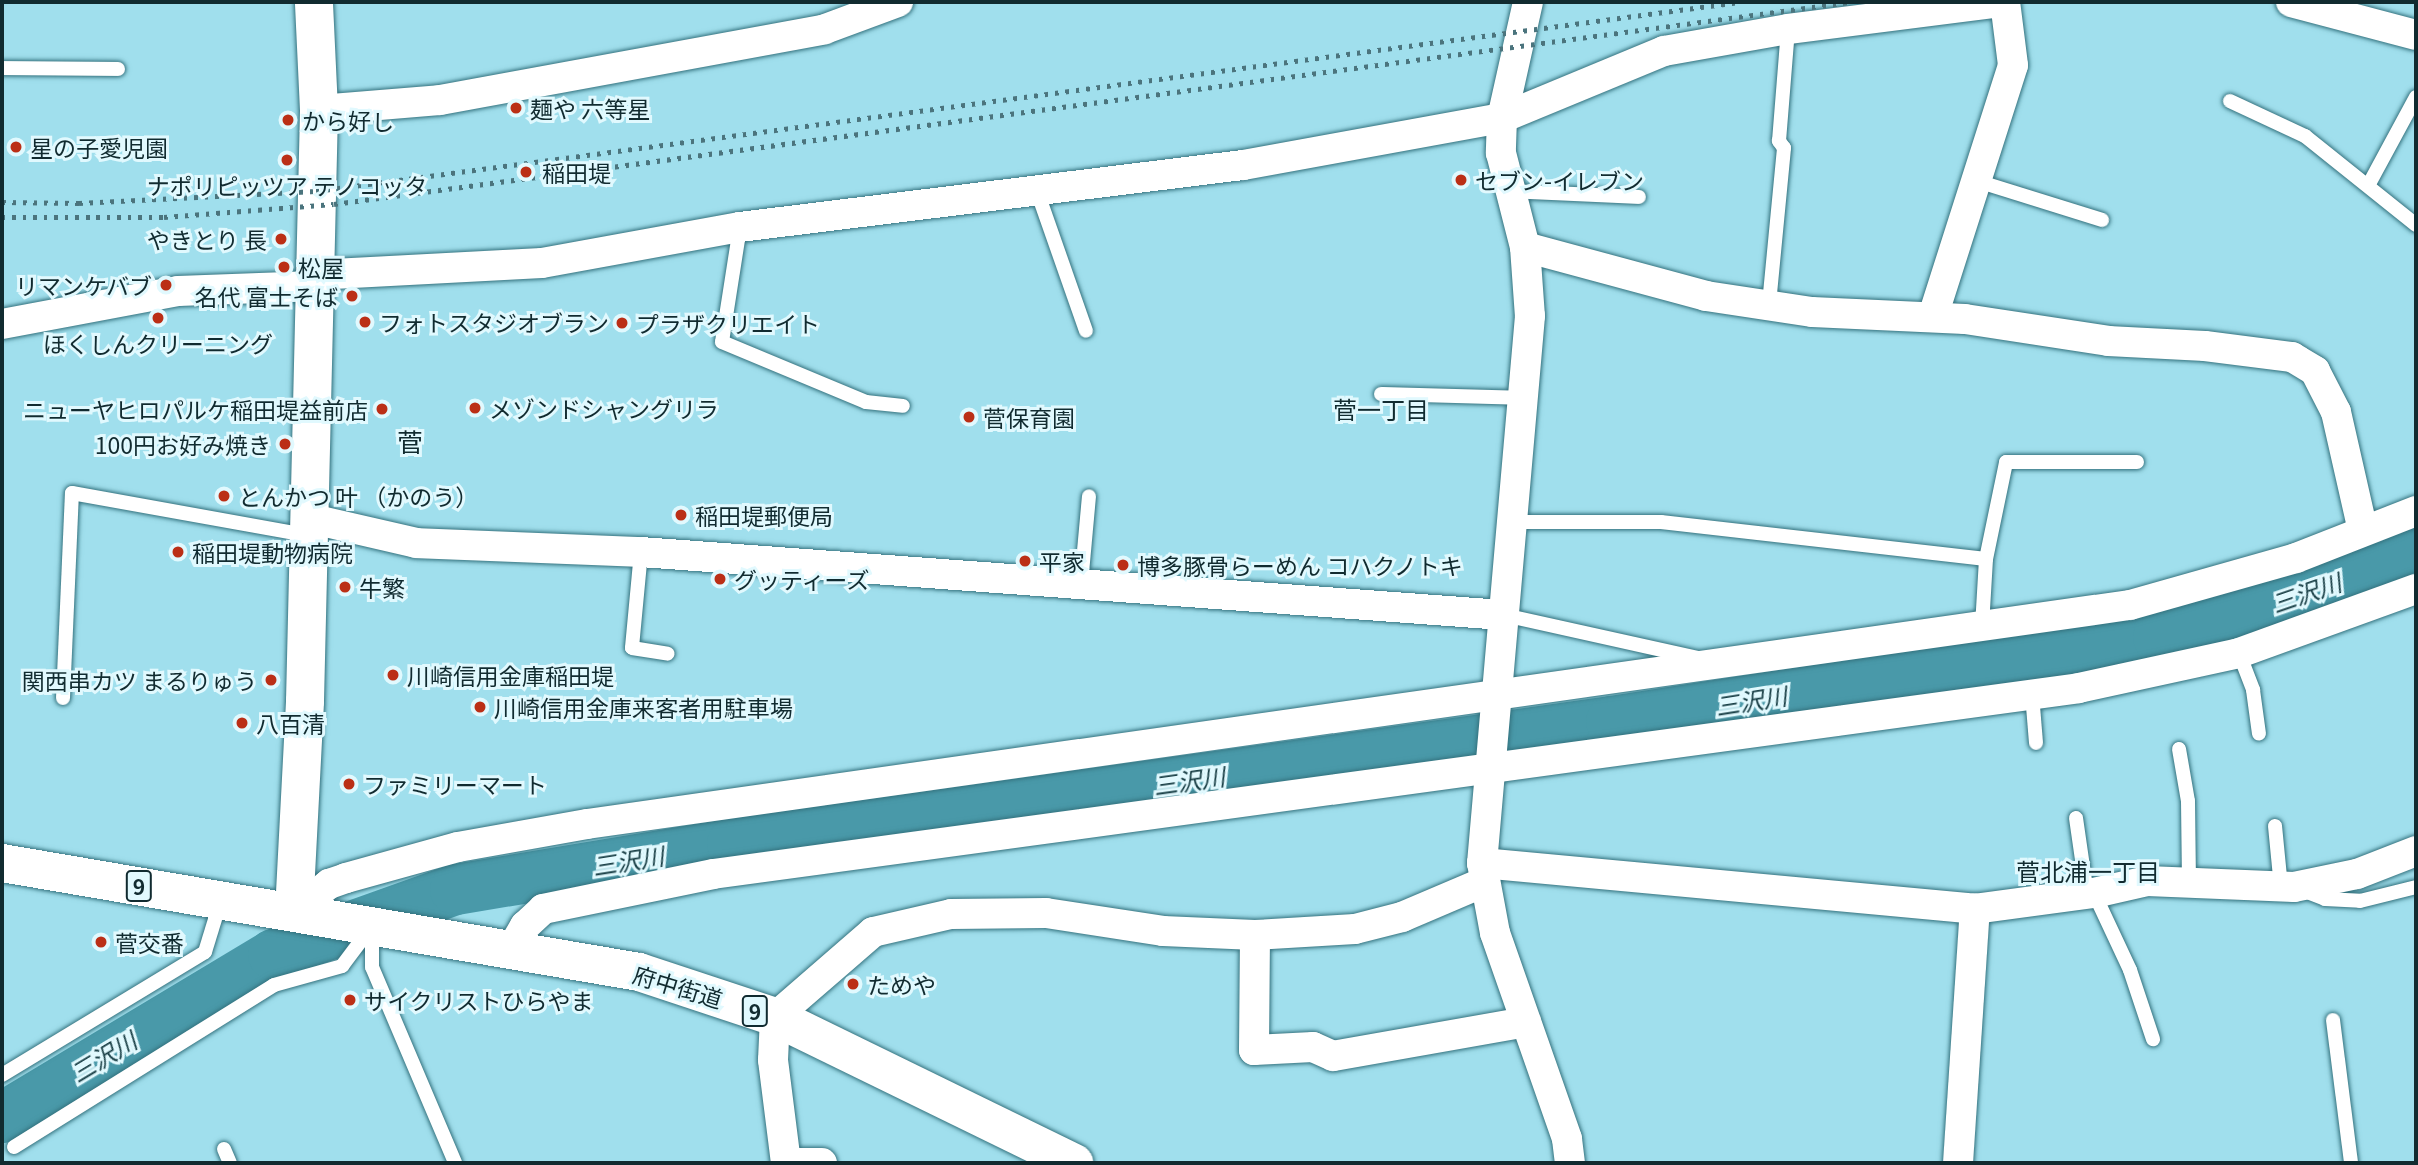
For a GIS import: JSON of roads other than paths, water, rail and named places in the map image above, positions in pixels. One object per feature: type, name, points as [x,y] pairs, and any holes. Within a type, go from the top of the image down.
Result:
[{"type":"main road","points":[[298,901],[319,110],[314,2]]},
{"type":"main road","name":"9","points":[[2,863],[220,900],[298,901]]},
{"type":"main road","name":"府中街道","points":[[298,901],[383,928],[639,972],[775,1017],[1074,1163]]},
{"type":"street","points":[[319,110],[440,100],[825,29],[898,2]]},
{"type":"street","points":[[1528,2],[1502,118],[1501,153],[1525,247],[1530,316],[1509,522],[1483,873],[1495,933],[1567,1139],[1570,1163]]},
{"type":"street","points":[[2,324],[178,291],[542,263],[740,227],[1243,165],[1502,118],[1664,51],[1788,29],[2004,2],[2013,65],[1933,316]]},
{"type":"street","points":[[2291,2],[2416,35]]},
{"type":"street","points":[[1525,247],[1706,296],[1812,312],[1933,316],[2108,341],[2205,346],[2292,357],[2315,372],[2336,412],[2362,531]]},
{"type":"street","points":[[298,901],[458,847],[587,824],[1727,664],[2142,602],[2229,580],[2416,510]]},
{"type":"street","points":[[308,527],[415,543],[641,552],[1504,615]]},
{"type":"street","points":[[511,950],[525,926],[543,909],[700,876],[2032,694],[2239,653],[2416,589]]},
{"type":"street","points":[[786,1163],[773,1060],[775,1017],[873,932],[951,914],[1046,913],[1163,931],[1255,935],[1355,929],[1402,917],[1483,873],[1975,909],[2091,894],[2147,881],[2288,887],[2357,874],[2416,851]]},
{"type":"street","points":[[1958,1163],[1975,909]]},
{"type":"street","points":[[1255,935],[1254,1050],[1314,1047],[1333,1056],[1526,1021]]},
{"type":"street","points":[[793,1163],[822,1163]]},
{"type":"lane","points":[[1769,304],[1784,148],[1779,141],[1788,29]]},
{"type":"lane","points":[[2,68],[118,69]]},
{"type":"lane","points":[[2369,184],[2416,97]]},
{"type":"lane","points":[[2230,100],[2305,136],[2369,184],[2416,225]]},
{"type":"lane","points":[[1977,181],[2102,220]]},
{"type":"lane","points":[[1037,191],[1086,331]]},
{"type":"lane","points":[[1509,191],[1639,197]]},
{"type":"lane","points":[[740,227],[722,342],[866,402],[902,406]]},
{"type":"lane","points":[[1381,394],[1521,398]]},
{"type":"lane","points":[[1983,626],[1986,559],[2006,462],[2137,462]]},
{"type":"lane","points":[[63,698],[72,493],[308,527]]},
{"type":"lane","points":[[1082,584],[1089,496]]},
{"type":"lane","points":[[1509,522],[1661,522],[1986,559]]},
{"type":"lane","points":[[641,552],[632,648],[668,654]]},
{"type":"lane","points":[[1504,615],[1727,664]]},
{"type":"lane","points":[[2239,653],[2253,690],[2259,734]]},
{"type":"lane","points":[[2032,694],[2036,743]]},
{"type":"lane","points":[[2179,749],[2189,801],[2189,881]]},
{"type":"lane","points":[[2076,818],[2091,894],[2130,970],[2153,1039]]},
{"type":"lane","points":[[2275,826],[2288,887],[2325,899],[2360,901],[2416,887]]},
{"type":"lane","points":[[2,1075],[205,952],[220,900]]},
{"type":"lane","points":[[14,1147],[274,985],[342,966],[383,928]]},
{"type":"lane","points":[[383,928],[373,969],[455,1163]]},
{"type":"lane","points":[[2333,1020],[2351,1163]]},
{"type":"waterway","name":"三沢川","points":[[2,1117],[273,954],[455,889],[732,843],[1611,721],[2158,637],[2309,593],[2416,550]]},
{"type":"railway","points":[[2,202],[79,203],[316,191],[1740,2]]},
{"type":"railway","points":[[2,217],[164,217],[334,204],[1850,2]]},
{"type":"place","name":"麺や 六等星","points":[[516,108]]},
{"type":"place","name":"から好し","points":[[288,120]]},
{"type":"place","name":"星の子愛児園","points":[[16,147]]},
{"type":"place","name":"ナポリピッツア テノコッタ","points":[[287,160]]},
{"type":"place","name":"稲田堤","points":[[526,172]]},
{"type":"place","name":"セブン-イレブン","points":[[1461,180]]},
{"type":"place","name":"やきとり 長","points":[[281,239]]},
{"type":"place","name":"松屋","points":[[284,267]]},
{"type":"place","name":"リマンケバブ","points":[[166,285]]},
{"type":"place","name":"名代 富士そば","points":[[352,296]]},
{"type":"place","name":"ほくしんクリーニング","points":[[158,318]]},
{"type":"place","name":"フォトスタジオブラン","points":[[365,322]]},
{"type":"place","name":"プラザクリエイト","points":[[622,323]]},
{"type":"place","name":"メゾンドシャングリラ","points":[[475,408]]},
{"type":"place","name":"ニューヤヒロパルケ稲田堤益前店","points":[[382,409]]},
{"type":"place","name":"菅保育園","points":[[969,417]]},
{"type":"place","name":"100円お好み焼き","points":[[285,444]]},
{"type":"place","name":"とんかつ 叶 （かのう）","points":[[224,496]]},
{"type":"place","name":"稲田堤郵便局","points":[[681,515]]},
{"type":"place","name":"稲田堤動物病院","points":[[178,552]]},
{"type":"place","name":"平家","points":[[1025,561]]},
{"type":"place","name":"博多豚骨らーめん コハクノトキ","points":[[1123,565]]},
{"type":"place","name":"グッティーズ","points":[[720,579]]},
{"type":"place","name":"牛繁","points":[[345,587]]},
{"type":"place","name":"川崎信用金庫稲田堤","points":[[393,675]]},
{"type":"place","name":"関西串カツ まるりゅう","points":[[271,680]]},
{"type":"place","name":"川崎信用金庫来客者用駐車場","points":[[480,707]]},
{"type":"place","name":"八百清","points":[[242,723]]},
{"type":"place","name":"ファミリーマート","points":[[349,784]]},
{"type":"place","name":"菅交番","points":[[101,942]]},
{"type":"place","name":"ためや","points":[[853,984]]},
{"type":"place","name":"サイクリストひらやま","points":[[350,1000]]},
{"type":"district","name":"菅一丁目","points":[[1381,409]]},
{"type":"district","name":"菅","points":[[410,441]]},
{"type":"district","name":"菅北浦一丁目","points":[[2088,871]]}]
